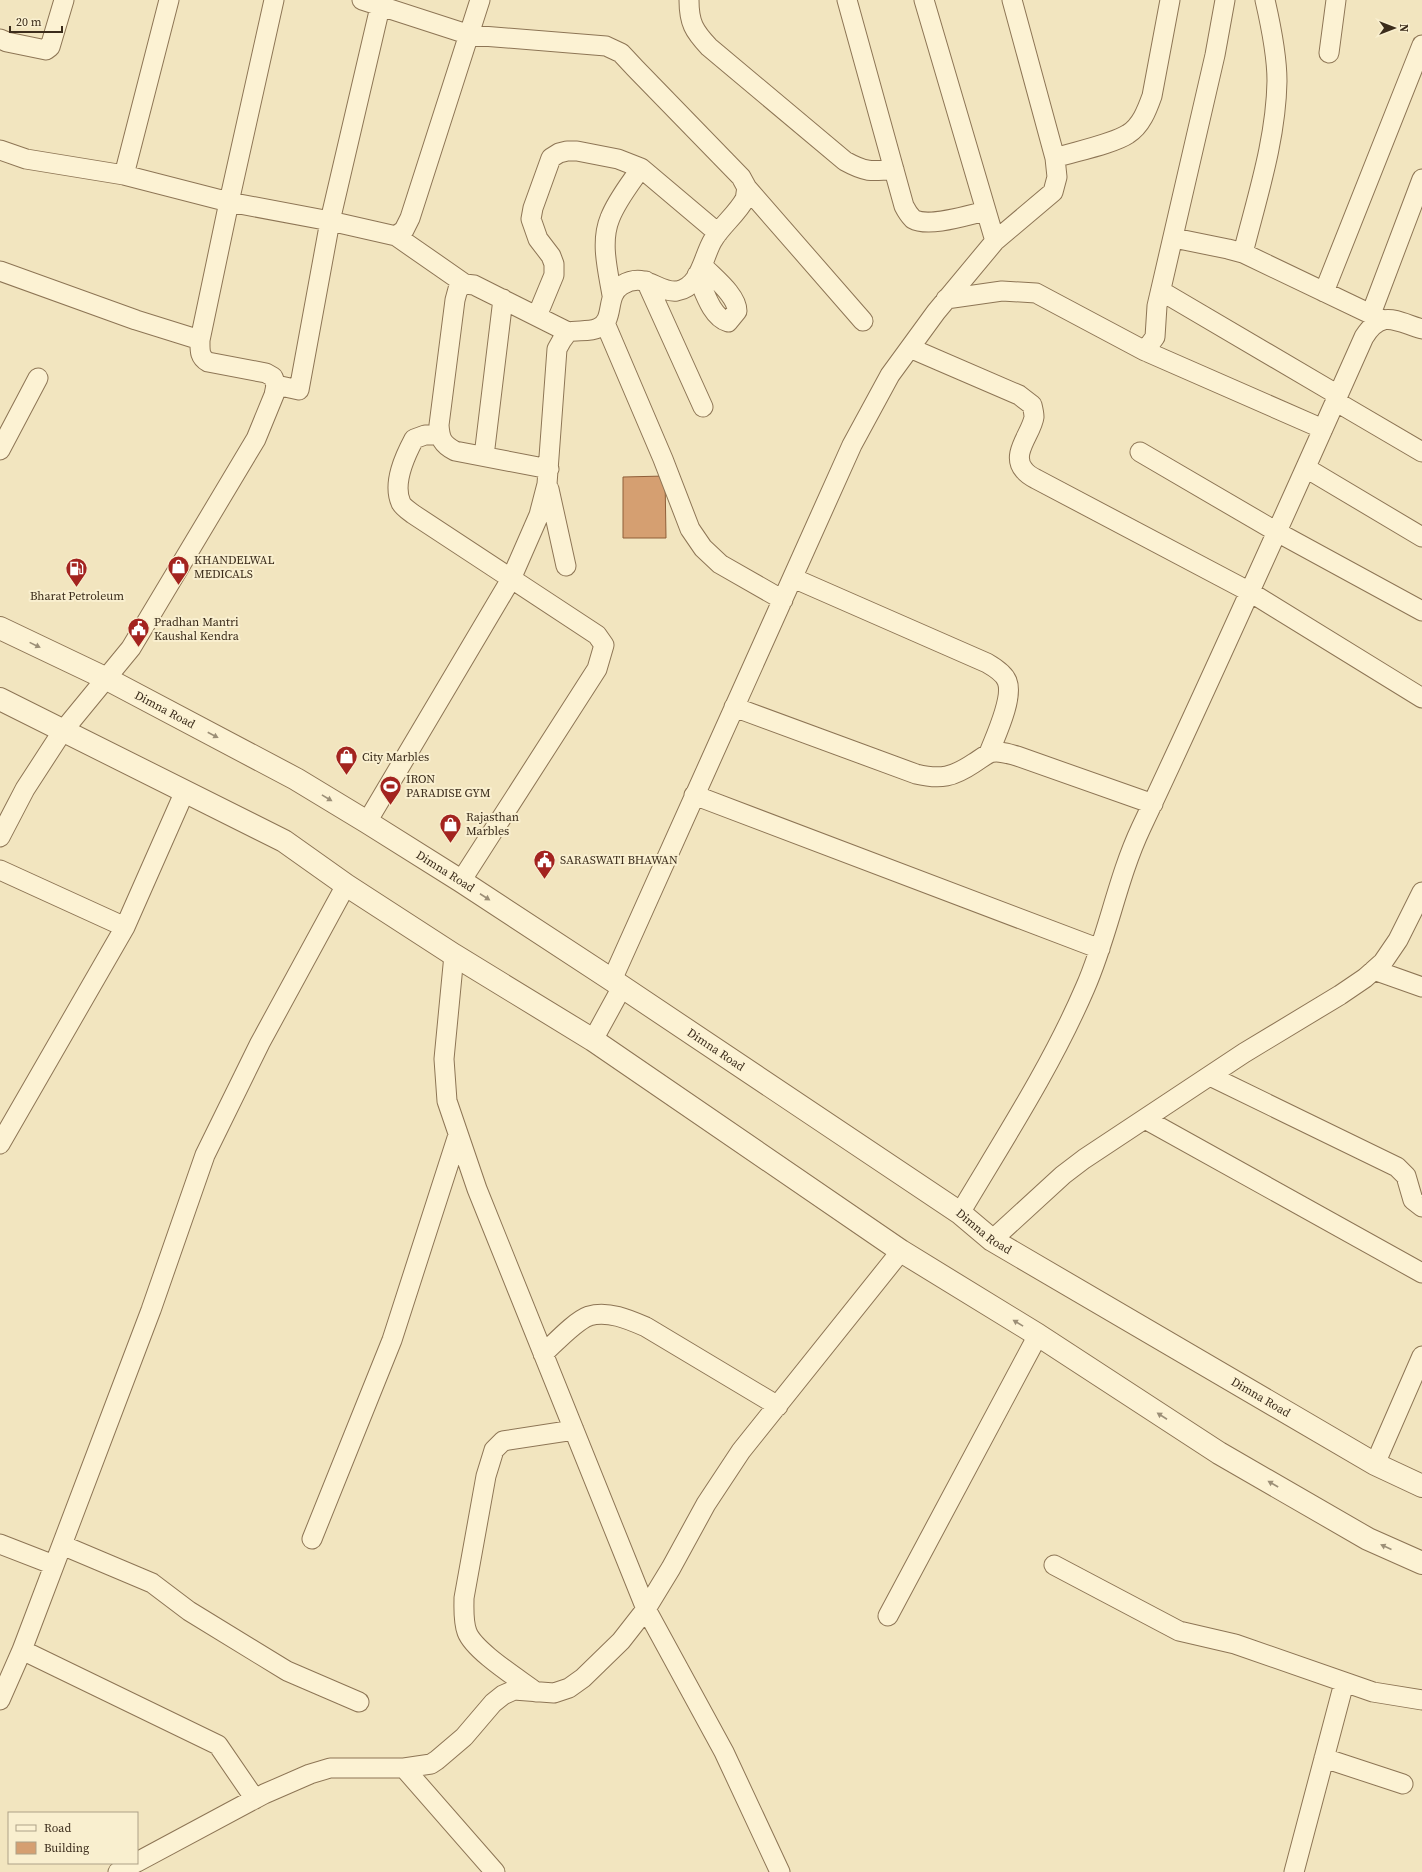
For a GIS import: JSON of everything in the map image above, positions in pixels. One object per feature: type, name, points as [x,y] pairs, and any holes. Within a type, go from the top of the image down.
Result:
[{"type":"street","points":[[0,39],[46,50],[50,48],[64,0]]},
{"type":"street","points":[[124,175],[169,0]]},
{"type":"street","points":[[0,837],[25,789],[62,732],[107,680],[131,648],[256,439],[274,395],[276,385],[273,377],[266,374],[208,362],[200,355],[200,340],[274,0]]},
{"type":"street","points":[[362,0],[380,8],[470,36],[606,46],[621,53],[740,177],[747,188],[863,321]]},
{"type":"street","points":[[396,236],[404,230],[410,218],[449,92],[470,36],[480,0]]},
{"type":"street","points":[[689,0],[689,17],[695,32],[710,48],[845,161],[861,170],[875,172],[894,169]]},
{"type":"street","points":[[847,0],[904,206],[913,218],[926,222],[941,221],[986,211]]},
{"type":"street","points":[[924,0],[995,241]]},
{"type":"street","points":[[593,1040],[694,795],[852,445],[890,375],[946,299],[995,241],[1052,192],[1057,177],[1055,158],[1012,0]]},
{"type":"street","points":[[1055,158],[1128,134],[1139,124],[1147,111],[1152,96],[1170,0]]},
{"type":"street","points":[[1146,351],[1155,338],[1157,306],[1174,238],[1215,55],[1224,0]]},
{"type":"street","points":[[1243,253],[1269,148],[1276,98],[1275,53],[1264,0]]},
{"type":"street","points":[[1329,53],[1336,0]]},
{"type":"street","points":[[276,385],[299,390],[330,221],[380,8]]},
{"type":"street","points":[[1324,292],[1422,45]]},
{"type":"street","points":[[0,150],[26,159],[124,175],[229,202],[330,221],[396,236],[465,284],[474,285],[503,298],[568,332],[598,328],[605,322],[610,313],[612,295],[606,251],[609,220],[615,207],[641,168]]},
{"type":"street","points":[[537,316],[554,275],[554,264],[551,256],[538,239],[531,219],[533,208],[551,158],[567,151],[577,151],[618,159],[641,168],[718,233]]},
{"type":"street","points":[[960,1213],[1050,1059],[1086,987],[1100,949],[1116,892],[1129,857],[1364,337],[1376,317],[1422,179]]},
{"type":"street","points":[[612,295],[621,286],[633,281],[646,281],[665,289],[677,291],[686,288],[700,270],[712,241],[745,199],[747,188]]},
{"type":"street","points":[[1174,238],[1243,253],[1376,317],[1422,329]]},
{"type":"street","points":[[0,271],[136,320],[200,340]]},
{"type":"street","points":[[646,281],[702,407]]},
{"type":"street","points":[[465,284],[458,289],[455,300],[440,435],[446,446],[455,451],[484,456],[548,476]]},
{"type":"street","points":[[1161,290],[1422,452]]},
{"type":"street","points":[[946,299],[1002,291],[1036,293],[1146,351],[1323,429]]},
{"type":"street","points":[[484,456],[503,298]]},
{"type":"street","points":[[605,322],[663,459],[690,529],[703,548],[720,564],[783,600]]},
{"type":"street","points":[[367,822],[511,579],[539,515],[548,476],[557,349],[568,332]]},
{"type":"street","points":[[910,348],[1019,395],[1032,405],[1034,416],[1031,428],[1023,443],[1019,459],[1023,470],[1036,479],[1250,592],[1422,698]]},
{"type":"street","points":[[0,450],[38,378]]},
{"type":"street","points":[[440,435],[425,435],[414,439],[400,473],[399,489],[402,503],[413,514],[597,636],[604,645],[597,669],[461,881]]},
{"type":"street","points":[[1140,452],[1277,532],[1422,611]]},
{"type":"street","points":[[1306,468],[1422,537]]},
{"type":"street","points":[[548,476],[566,566]]},
{"type":"street","points":[[793,578],[987,663],[999,671],[1007,682],[1008,696],[1003,715],[989,753]]},
{"type":"street","name":"Dimna Road","points":[[0,628],[107,680],[296,779],[461,881],[617,983],[960,1213],[992,1240],[1375,1464],[1422,1486]]},
{"type":"street","points":[[0,699],[62,732],[112,754],[284,841],[346,885],[454,955],[593,1040],[901,1252],[1038,1335],[1219,1453],[1368,1539],[1422,1563]]},
{"type":"street","points":[[734,707],[916,774],[933,778],[945,777],[962,771],[989,753],[1002,752],[1153,804]]},
{"type":"street","points":[[0,1144],[126,927],[185,791]]},
{"type":"street","points":[[694,795],[1100,949]]},
{"type":"street","points":[[0,870],[126,927]]},
{"type":"street","points":[[0,1700],[22,1650],[151,1310],[205,1155],[260,1043],[346,885]]},
{"type":"street","points":[[992,1240],[1063,1175],[1210,1076],[1340,995],[1374,970],[1383,962],[1417,914],[1422,892]]},
{"type":"street","points":[[454,955],[444,1059],[447,1101],[477,1189],[646,1609],[724,1752],[780,1872]]},
{"type":"street","points":[[1374,970],[1422,988]]},
{"type":"street","points":[[1210,1076],[1397,1167],[1406,1176],[1413,1200],[1422,1207]]},
{"type":"street","points":[[1146,1119],[1422,1274]]},
{"type":"street","points":[[312,1539],[392,1340],[458,1135]]},
{"type":"street","points":[[138,1861],[297,1778],[330,1768],[404,1768],[422,1766],[438,1760],[464,1737],[493,1703],[503,1695],[514,1690],[554,1693],[569,1688],[583,1678],[621,1641],[646,1609],[672,1568],[706,1504],[741,1451],[901,1252]]},
{"type":"street","points":[[543,1354],[576,1325],[589,1316],[607,1315],[620,1318],[646,1328],[778,1406]]},
{"type":"street","points":[[888,1616],[1038,1335]]},
{"type":"street","points":[[1375,1464],[1422,1356]]},
{"type":"street","points":[[536,1692],[476,1647],[467,1632],[464,1616],[464,1598],[486,1476],[494,1450],[502,1441],[574,1430]]},
{"type":"street","points":[[0,1544],[54,1565]]},
{"type":"street","points":[[62,1545],[152,1583],[189,1611],[280,1667],[359,1702]]},
{"type":"street","points":[[1054,1566],[1179,1631],[1235,1644],[1373,1692],[1422,1700]]},
{"type":"street","points":[[22,1650],[218,1745],[255,1799]]},
{"type":"street","points":[[1294,1872],[1344,1683]]},
{"type":"street","points":[[1324,1758],[1403,1784]]},
{"type":"street","points":[[404,1768],[495,1872]]},
{"type":"street","points":[[118,1872],[132,1864]]},
{"type":"building","points":[[665,476],[666,538],[623,538],[623,477]]},
{"type":"place","name":"KHANDELWAL MEDICALS","points":[[178,586]]},
{"type":"place","name":"Bharat Petroleum","points":[[77,588]]},
{"type":"place","name":"Pradhan Mantri Kaushal Kendra","points":[[138,648]]},
{"type":"place","name":"City Marbles","points":[[347,776]]},
{"type":"place","name":"IRON PARADISE GYM","points":[[391,806]]},
{"type":"place","name":"Rajasthan Marbles","points":[[450,844]]},
{"type":"place","name":"SARASWATI BHAWAN","points":[[544,880]]}]
